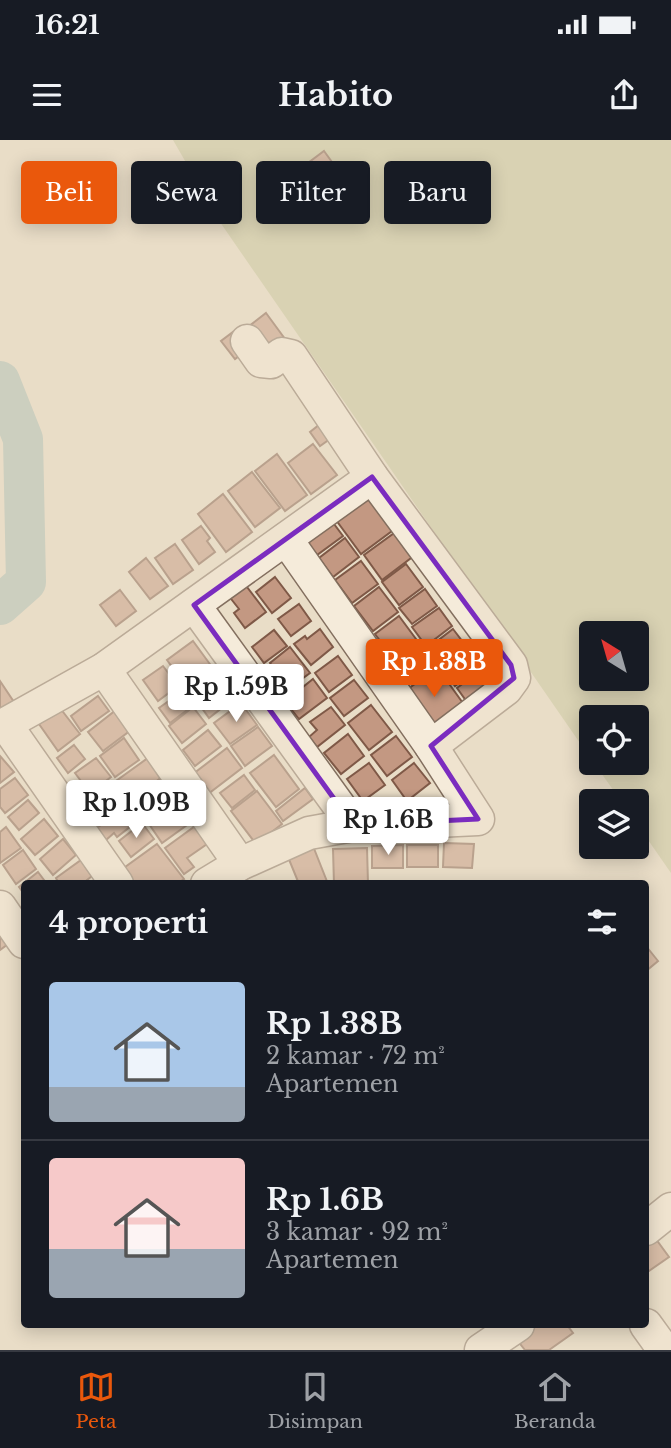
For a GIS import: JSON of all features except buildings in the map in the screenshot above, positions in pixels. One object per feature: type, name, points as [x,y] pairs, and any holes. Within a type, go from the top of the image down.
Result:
[{"type":"street","points":[[247,341],[261,361],[271,362],[282,354],[291,356],[372,477],[511,665],[514,672],[506,689],[430,746]]},
{"type":"street","points":[[114,880],[3,726],[104,669],[372,477]]},
{"type":"street","points":[[214,880],[240,864],[309,833],[353,825],[478,819],[286,540]]},
{"type":"street","points":[[194,605],[353,825]]},
{"type":"street","points":[[104,669],[240,864]]},
{"type":"street","points":[[0,907],[21,938]]},
{"type":"street","points":[[649,1227],[671,1209]]},
{"type":"street","points":[[648,1328],[664,1350]]},
{"type":"highlighted area","points":[[372,477],[511,665],[514,678],[431,746],[478,819],[353,825],[194,605]]},
{"type":"green space","points":[[173,140],[671,140],[671,873],[649,841],[649,789],[612,789],[603,775],[649,775],[649,705],[579,705],[579,742],[222,225],[242,224],[242,161],[185,161]]},
{"type":"waterway","points":[[0,381],[23,439],[26,582],[0,605]]}]
